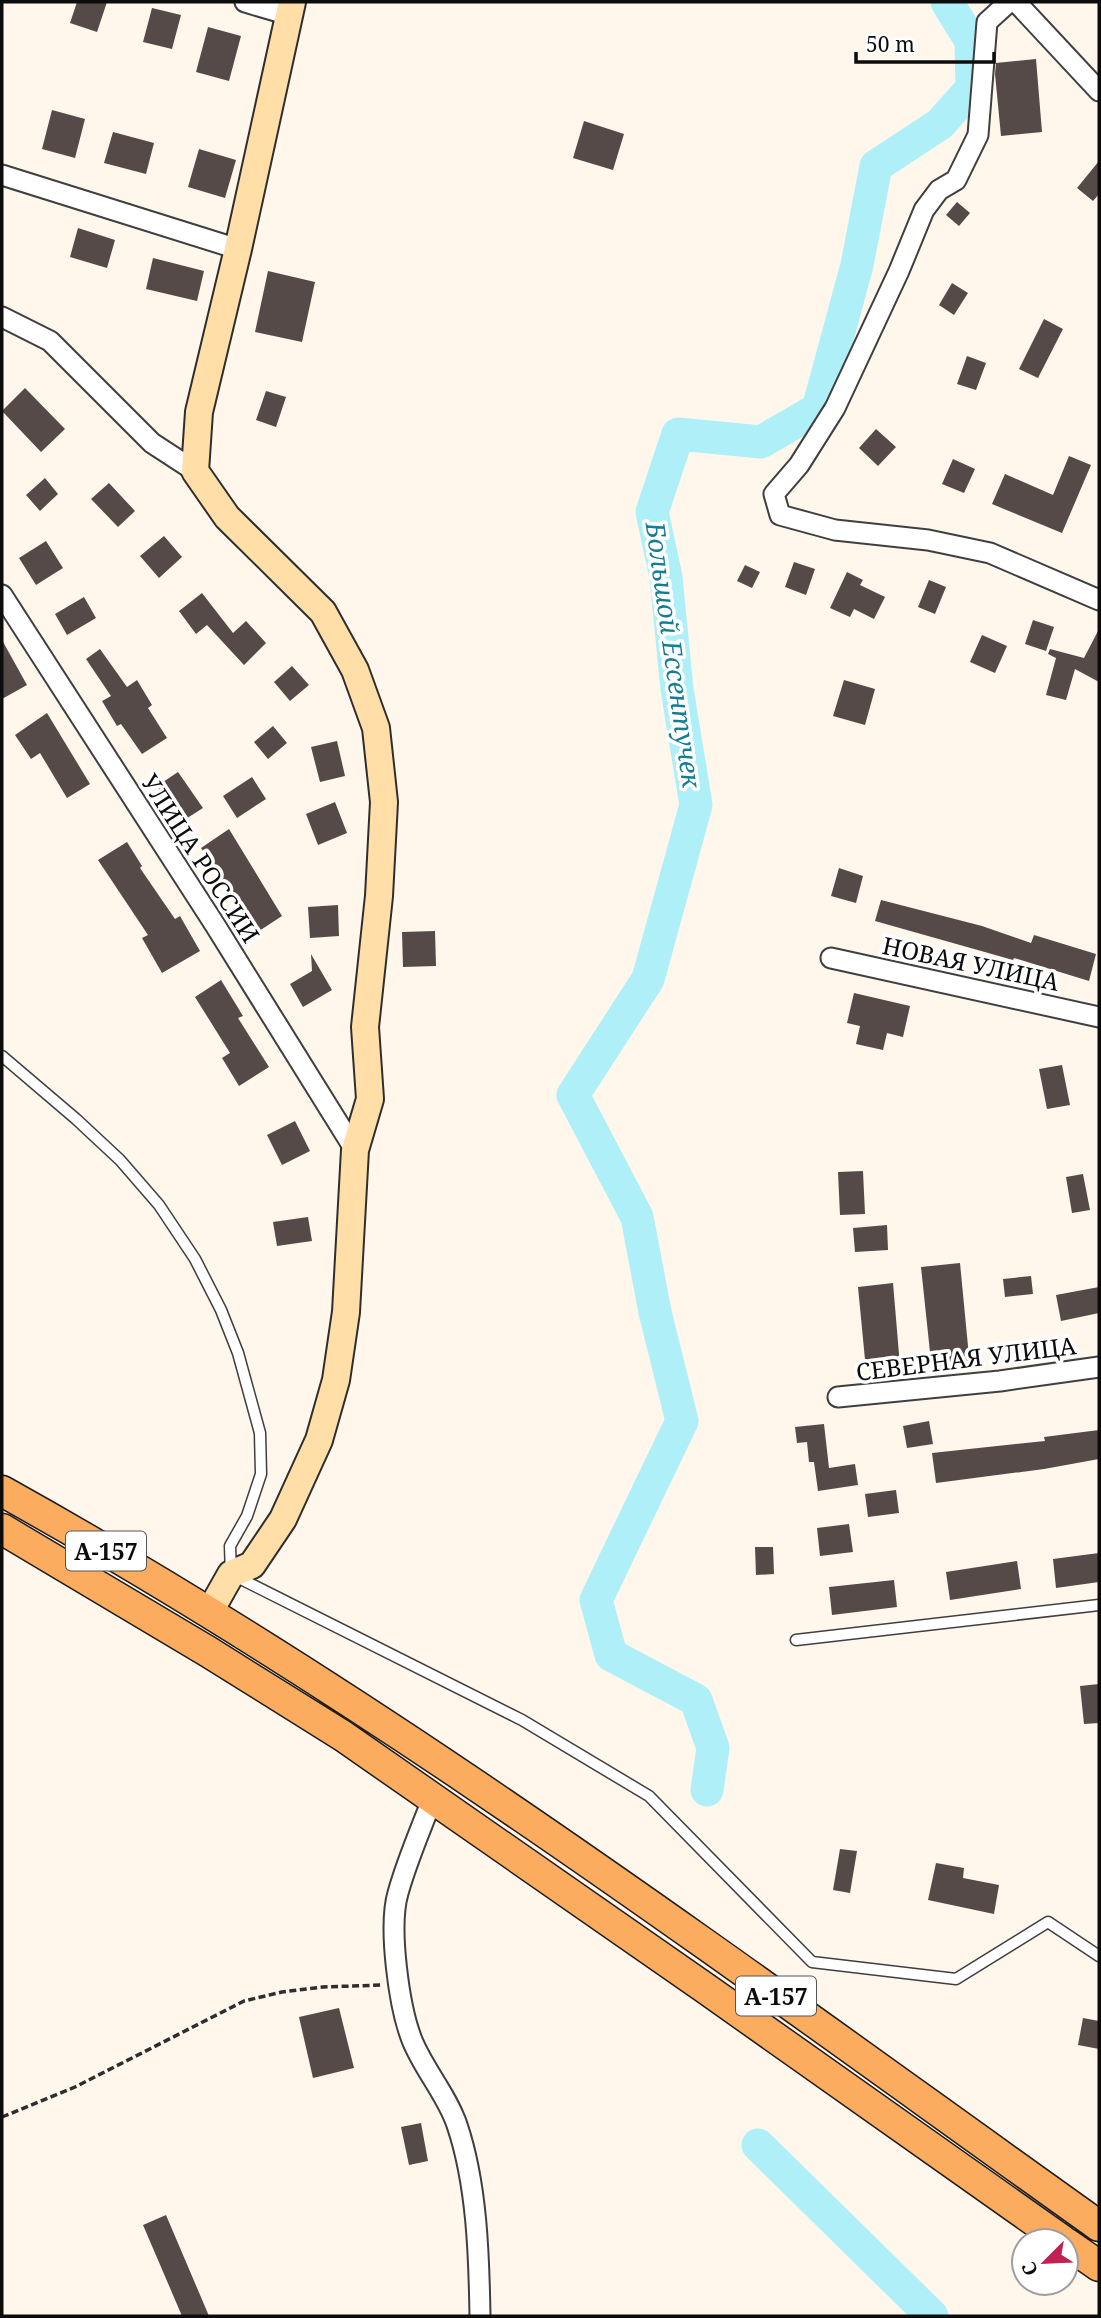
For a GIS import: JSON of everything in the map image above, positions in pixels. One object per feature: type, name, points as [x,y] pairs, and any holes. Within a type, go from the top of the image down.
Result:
[{"type":"main road","name":"А-157","points":[[2,1491],[209,1613],[452,1768],[1099,2226]]},
{"type":"main road","name":"А-157","points":[[2,1529],[218,1658],[433,1797],[1044,2227]]},
{"type":"main road","name":"А-157","points":[[1080,2253],[1099,2266]]},
{"type":"street","points":[[195,471],[199,412],[291,8],[245,2]]},
{"type":"street","points":[[1009,2],[987,22],[978,135],[956,180],[939,190],[924,210],[899,271],[835,408],[799,465],[774,494],[780,515],[835,530],[928,540],[990,554],[1099,600]]},
{"type":"street","points":[[1016,2],[1099,92]]},
{"type":"street","points":[[2,175],[238,248]]},
{"type":"street","points":[[2,317],[50,341],[152,443],[195,471],[228,517],[323,612],[355,670],[376,728],[384,802],[379,896],[365,1027],[370,1099],[355,1150],[346,1312],[335,1380],[318,1440],[283,1519],[252,1565],[232,1574],[209,1613]]},
{"type":"street","name":"УЛИЦА РОССИИ","points":[[2,595],[215,925],[355,1150]]},
{"type":"street","name":"НОВАЯ УЛИЦА","points":[[831,958],[1099,1017]]},
{"type":"street","name":"СЕВЕРНАЯ УЛИЦА","points":[[838,1397],[1000,1381],[1099,1367]]},
{"type":"street","points":[[433,1797],[397,1895],[394,1937],[398,1984],[412,2040],[457,2123],[467,2163],[479,2273],[480,2316]]},
{"type":"lane","points":[[2,1056],[120,1160],[159,1205],[195,1259],[221,1310],[238,1353],[260,1433],[261,1474],[247,1516],[230,1546],[232,1574],[522,1720],[649,1796],[812,1962],[956,1979],[1048,1922],[1099,1956]]},
{"type":"lane","points":[[796,1640],[1099,1605]]},
{"type":"path","points":[[2,2117],[75,2087],[244,2001],[282,1992],[323,1987],[398,1984]]},
{"type":"building","points":[[77,2],[107,2],[97,32],[70,23]]},
{"type":"building","points":[[152,8],[181,15],[172,49],[143,42]]},
{"type":"building","points":[[208,27],[241,36],[229,81],[196,72]]},
{"type":"building","points":[[1036,59],[1042,132],[1001,136],[996,63]]},
{"type":"building","points":[[52,110],[85,119],[75,158],[42,149]]},
{"type":"building","points":[[584,121],[624,134],[613,170],[573,158]]},
{"type":"building","points":[[113,132],[154,143],[146,174],[104,163]]},
{"type":"building","points":[[199,149],[236,160],[225,198],[188,187]]},
{"type":"building","points":[[1099,161],[1099,194],[1093,201],[1077,188]]},
{"type":"building","points":[[957,202],[970,213],[959,226],[946,215]]},
{"type":"building","points":[[78,228],[115,240],[107,268],[70,257]]},
{"type":"building","points":[[153,258],[204,271],[197,301],[146,289]]},
{"type":"building","points":[[268,271],[315,282],[302,342],[255,332]]},
{"type":"building","points":[[952,283],[968,293],[954,315],[939,305]]},
{"type":"building","points":[[1044,319],[1063,329],[1038,378],[1019,369]]},
{"type":"building","points":[[967,356],[986,363],[976,390],[957,384]]},
{"type":"building","points":[[25,388],[65,429],[41,452],[2,411]]},
{"type":"building","points":[[266,391],[286,397],[276,427],[256,420]]},
{"type":"building","points":[[876,429],[896,447],[878,466],[859,448]]},
{"type":"building","points":[[1069,456],[1091,465],[1062,533],[992,504],[1005,474],[1053,495]]},
{"type":"building","points":[[953,459],[975,469],[964,493],[942,484]]},
{"type":"building","points":[[45,478],[58,494],[40,511],[26,495]]},
{"type":"building","points":[[109,483],[135,511],[118,527],[91,499]]},
{"type":"building","points":[[164,536],[182,557],[159,578],[140,556]]},
{"type":"building","points":[[46,541],[63,568],[36,585],[19,558]]},
{"type":"building","points":[[794,562],[815,569],[806,595],[785,587]]},
{"type":"building","points":[[745,565],[760,572],[752,588],[737,581]]},
{"type":"building","points":[[847,572],[863,580],[860,585],[885,597],[874,619],[854,609],[850,617],[830,608]]},
{"type":"building","points":[[929,580],[946,587],[935,614],[918,607]]},
{"type":"building","points":[[202,593],[233,633],[246,621],[266,643],[244,665],[207,625],[196,634],[179,611]]},
{"type":"building","points":[[84,597],[96,618],[67,635],[55,614]]},
{"type":"building","points":[[1033,620],[1054,627],[1046,651],[1025,644]]},
{"type":"building","points":[[1099,629],[1099,682],[1075,669],[1066,700],[1046,695],[1056,658],[1048,654],[1050,649],[1084,658]]},
{"type":"building","points":[[982,635],[1007,646],[995,673],[970,662]]},
{"type":"building","points":[[2,640],[27,685],[2,699]]},
{"type":"building","points":[[100,649],[127,687],[137,680],[152,705],[148,708],[167,738],[142,754],[121,724],[117,726],[102,701],[111,696],[86,659]]},
{"type":"building","points":[[292,666],[309,685],[290,701],[274,682]]},
{"type":"building","points":[[844,680],[875,689],[865,725],[833,716]]},
{"type":"building","points":[[47,713],[90,784],[67,798],[40,753],[31,759],[15,735]]},
{"type":"building","points":[[273,726],[287,743],[268,759],[254,742]]},
{"type":"building","points":[[337,741],[345,776],[320,782],[311,747]]},
{"type":"building","points":[[178,772],[203,808],[181,822],[157,786]]},
{"type":"building","points":[[252,777],[266,799],[237,818],[223,796]]},
{"type":"building","points":[[335,802],[347,833],[318,845],[306,814]]},
{"type":"building","points":[[229,829],[282,916],[256,933],[201,848]]},
{"type":"building","points":[[127,842],[142,866],[140,868],[175,919],[180,916],[200,951],[162,973],[142,938],[148,935],[98,860]]},
{"type":"building","points":[[839,868],[863,876],[856,903],[831,896]]},
{"type":"building","points":[[881,900],[982,926],[1031,943],[1034,935],[1096,954],[1089,981],[875,921]]},
{"type":"building","points":[[338,905],[339,936],[310,938],[308,907]]},
{"type":"building","points":[[435,931],[436,966],[403,967],[402,932]]},
{"type":"building","points":[[311,954],[332,990],[303,1007],[290,984],[312,971]]},
{"type":"building","points":[[221,980],[243,1016],[238,1018],[269,1067],[239,1086],[222,1058],[230,1053],[195,997]]},
{"type":"building","points":[[854,993],[910,1006],[903,1037],[887,1033],[883,1050],[856,1044],[860,1026],[847,1023]]},
{"type":"building","points":[[1062,1065],[1070,1105],[1047,1109],[1039,1069]]},
{"type":"building","points":[[295,1121],[310,1151],[282,1165],[267,1135]]},
{"type":"building","points":[[863,1171],[865,1214],[840,1215],[838,1172]]},
{"type":"building","points":[[1083,1174],[1090,1210],[1072,1213],[1066,1177]]},
{"type":"building","points":[[308,1217],[312,1241],[277,1246],[273,1222]]},
{"type":"building","points":[[887,1225],[888,1250],[855,1252],[853,1228]]},
{"type":"building","points":[[960,1263],[970,1367],[932,1371],[921,1267]]},
{"type":"building","points":[[1031,1276],[1033,1294],[1005,1297],[1003,1279]]},
{"type":"building","points":[[893,1283],[900,1366],[866,1370],[858,1287]]},
{"type":"building","points":[[1099,1287],[1099,1313],[1061,1321],[1056,1295]]},
{"type":"building","points":[[929,1421],[933,1444],[907,1448],[903,1426]]},
{"type":"building","points":[[824,1424],[829,1468],[855,1464],[858,1485],[818,1491],[814,1462],[809,1462],[807,1442],[797,1443],[795,1427]]},
{"type":"building","points":[[1099,1430],[1099,1459],[936,1483],[932,1453],[1045,1441],[1044,1437]]},
{"type":"building","points":[[896,1490],[899,1513],[868,1517],[865,1494]]},
{"type":"building","points":[[849,1524],[853,1552],[820,1556],[817,1528]]},
{"type":"building","points":[[755,1547],[773,1547],[774,1574],[756,1575]]},
{"type":"building","points":[[1099,1553],[1099,1582],[1056,1588],[1053,1559]]},
{"type":"building","points":[[1017,1561],[1021,1589],[950,1600],[946,1572]]},
{"type":"building","points":[[894,1580],[897,1607],[832,1615],[829,1587]]},
{"type":"building","points":[[1099,1684],[1099,1723],[1084,1724],[1080,1686]]},
{"type":"building","points":[[840,1849],[857,1851],[850,1893],[833,1890]]},
{"type":"building","points":[[936,1863],[964,1868],[963,1878],[999,1885],[994,1914],[928,1900]]},
{"type":"building","points":[[339,2008],[354,2068],[313,2078],[299,2017]]},
{"type":"building","points":[[1083,2018],[1099,2021],[1099,2049],[1078,2045]]},
{"type":"building","points":[[421,2123],[428,2161],[409,2165],[401,2127]]},
{"type":"building","points":[[166,2215],[209,2316],[182,2316],[143,2225]]},
{"type":"waterway","name":"Большой Ессентучек","points":[[707,1790],[713,1748],[696,1700],[611,1655],[596,1600],[682,1421],[655,1312],[637,1217],[573,1095],[648,979],[696,805],[677,689],[666,577],[652,512],[678,434],[761,442],[818,409],[857,265],[876,166],[940,124],[972,88],[971,41],[947,2]]},
{"type":"waterway","name":"Большой Ессентучек","points":[[758,2145],[932,2316]]}]
